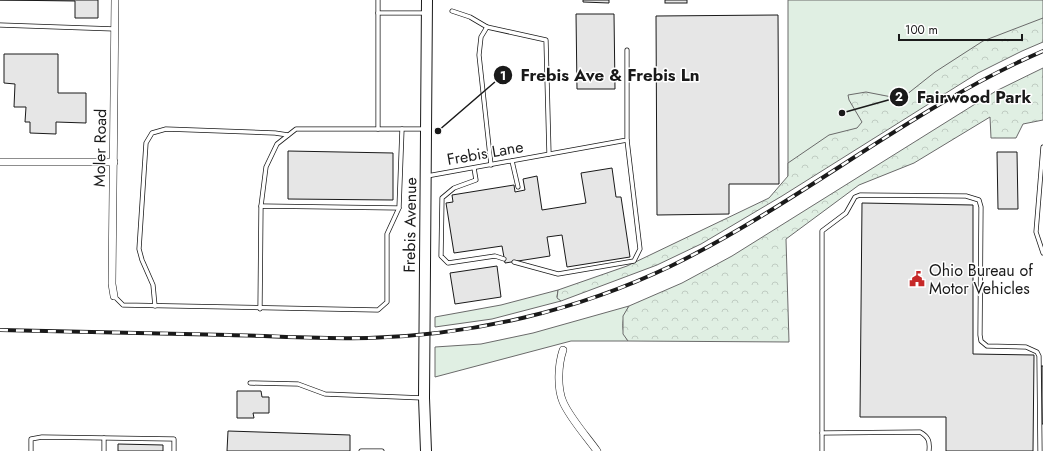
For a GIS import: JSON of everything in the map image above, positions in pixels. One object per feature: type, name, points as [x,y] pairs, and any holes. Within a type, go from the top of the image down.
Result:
[{"type":"main road","name":"Frebis Avenue","points":[[426,451],[424,398],[427,0]]},
{"type":"street","name":"Moler Road","points":[[114,296],[112,284],[115,0]]},
{"type":"street","points":[[0,162],[114,162]]},
{"type":"street","points":[[563,350],[559,380],[563,403],[597,451]]},
{"type":"lane","points":[[378,0],[378,129]]},
{"type":"lane","points":[[452,11],[470,17],[487,27],[546,40],[549,154]]},
{"type":"lane","points":[[378,13],[427,13]]},
{"type":"lane","points":[[0,25],[115,29]]},
{"type":"lane","points":[[487,27],[481,37],[479,56],[491,165]]},
{"type":"lane","points":[[514,262],[558,274],[634,261],[640,249],[627,140],[626,50]]},
{"type":"lane","points":[[155,306],[153,285],[139,249],[146,143],[152,133],[166,129],[275,133],[288,136]]},
{"type":"lane","points":[[260,309],[261,206],[266,167],[278,144],[296,129],[426,129]]},
{"type":"lane","points":[[114,296],[123,305],[260,309],[378,310],[387,302],[386,234],[399,208],[402,129]]},
{"type":"lane","name":"Frebis Lane","points":[[426,176],[627,140]]},
{"type":"lane","points":[[1043,147],[1036,232],[1043,253]]},
{"type":"lane","points":[[512,161],[518,186]]},
{"type":"lane","points":[[474,168],[476,180],[454,188],[442,198],[441,256],[448,263],[495,256],[504,259]]},
{"type":"lane","points":[[822,451],[822,231],[846,213],[855,197],[860,195],[966,196],[979,200],[981,207],[981,341],[987,346],[993,347],[1032,349],[1039,356],[1040,451]]},
{"type":"lane","points":[[261,206],[399,208]]},
{"type":"lane","points":[[250,383],[298,384],[325,394],[424,398]]},
{"type":"lane","points":[[822,433],[920,432],[927,436],[930,443],[929,451]]},
{"type":"lane","points":[[31,451],[31,439],[42,437],[174,439],[174,451]]},
{"type":"lane","points":[[104,438],[104,451]]},
{"type":"lane","points":[[361,451],[382,451]]},
{"type":"green space","points":[[788,0],[1043,0],[1043,35],[788,176]]},
{"type":"green space","points":[[1043,18],[1043,42],[978,73],[782,196],[701,244],[657,265],[561,301],[557,298],[558,290],[627,266],[769,198],[788,176],[788,163],[829,135],[857,128],[862,122],[849,100],[848,95],[866,92],[897,98],[906,95],[935,72],[983,41]]},
{"type":"green space","points":[[1043,68],[1043,120],[1023,124],[1016,138],[991,138],[990,117],[914,163],[859,185],[786,239],[789,342],[628,341],[623,334],[623,316],[629,306],[682,283],[732,256],[996,91]]},
{"type":"green space","points":[[558,290],[557,297],[561,301],[492,319],[435,327],[435,317],[501,305]]},
{"type":"green space","points":[[629,306],[623,319],[625,337],[628,341],[571,341],[435,377],[435,347],[481,344],[533,333]]},
{"type":"building","points":[[0,0],[98,0],[98,18],[75,18],[75,1]]},
{"type":"building","points":[[583,0],[609,0],[609,3],[583,2]]},
{"type":"building","points":[[665,0],[687,0],[687,3],[665,3]]},
{"type":"building","points":[[576,14],[614,14],[615,89],[577,89]]},
{"type":"building","points":[[778,15],[779,184],[729,184],[729,214],[657,215],[656,16]]},
{"type":"building","points":[[4,54],[58,54],[58,93],[86,93],[86,123],[56,122],[56,134],[30,133],[30,122],[25,122],[26,107],[14,107],[15,84],[4,83]]},
{"type":"building","points":[[288,151],[393,153],[393,200],[288,199]]},
{"type":"building","points":[[997,152],[1017,152],[1018,209],[998,209]]},
{"type":"building","points":[[612,168],[616,197],[621,197],[630,257],[567,267],[562,235],[547,237],[550,256],[505,263],[502,246],[454,253],[446,203],[453,202],[452,195],[514,185],[515,192],[525,190],[523,179],[537,176],[542,210],[586,203],[581,173]]},
{"type":"building","name":"Ohio Bureau of Motor Vehicles","points":[[862,203],[973,205],[973,354],[1034,355],[1033,451],[946,451],[946,417],[860,417]]},
{"type":"building","points":[[497,266],[501,297],[455,304],[450,273]]},
{"type":"building","points":[[1041,366],[1043,366],[1043,424],[1042,424]]},
{"type":"building","points":[[237,391],[261,391],[262,397],[269,397],[269,413],[253,413],[254,418],[237,418]]},
{"type":"building","points":[[228,431],[350,435],[350,451],[227,451]]},
{"type":"building","points":[[118,444],[163,445],[163,451],[118,451]]},
{"type":"railway","points":[[0,330],[369,338],[408,336],[485,326],[561,308],[599,296],[635,282],[671,266],[719,241],[765,214],[901,127],[947,100],[994,74],[1043,51]]},
{"type":"place","name":"Fairwood Park","points":[[842,113]]},
{"type":"place","name":"Frebis Ave & Frebis Ln","points":[[438,131]]},
{"type":"place","name":"Ohio Bureau of Motor Vehicles","points":[[917,279]]}]
